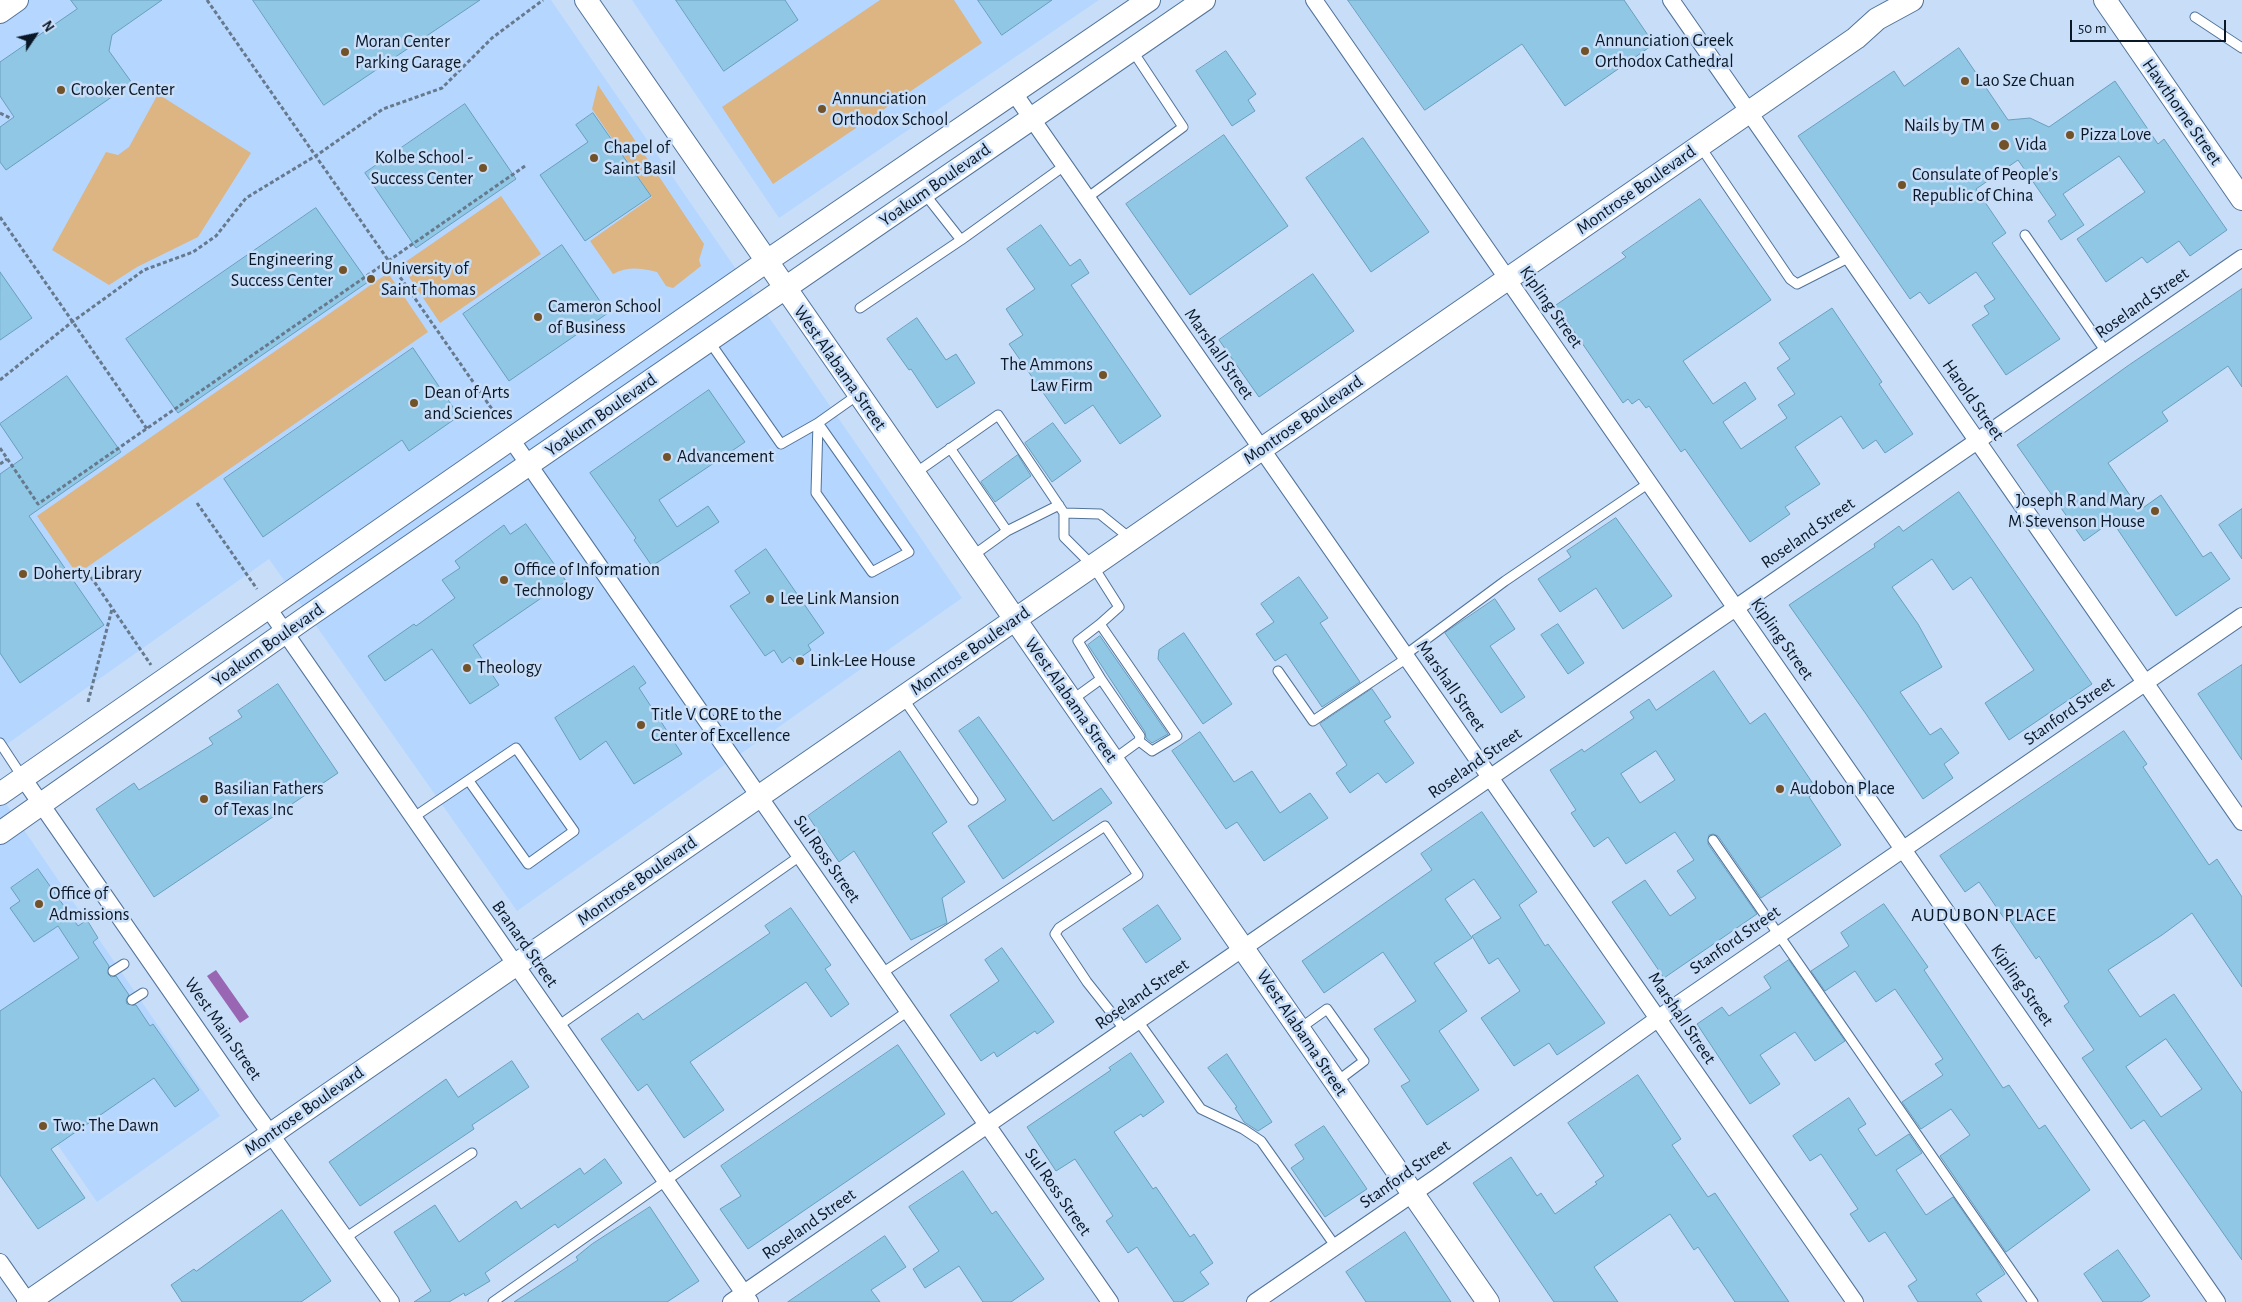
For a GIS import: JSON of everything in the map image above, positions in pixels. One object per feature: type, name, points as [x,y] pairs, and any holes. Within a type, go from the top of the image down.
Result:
[{"type":"street","points":[[0,12],[18,0]]},
{"type":"street","name":"West Alabama Street","points":[[586,0],[1488,1302]]},
{"type":"street","name":"Yoakum Boulevard","points":[[0,794],[767,261],[1149,0]]},
{"type":"street","name":"Yoakum Boulevard","points":[[0,833],[285,633],[1204,0]]},
{"type":"street","name":"Kipling Street","points":[[1314,0],[2217,1302]]},
{"type":"street","name":"Harold Street","points":[[1672,0],[2242,822]]},
{"type":"street","name":"Montrose Boulevard","points":[[28,1302],[1856,38],[1877,18],[1912,0]]},
{"type":"street","name":"Hawthorne Street","points":[[2105,0],[2242,199]]},
{"type":"street","name":"Marshall Street","points":[[1014,93],[1855,1302]]},
{"type":"street","name":"Roseland Street","points":[[741,1299],[1131,1025],[2242,258]]},
{"type":"street","name":"Sul Ross Street","points":[[511,439],[1110,1302]]},
{"type":"street","name":"Branard Street","points":[[268,608],[665,1180],[741,1299]]},
{"type":"street","name":"Stanford Street","points":[[1255,1302],[1413,1194],[1778,934],[1904,850],[2242,616]]},
{"type":"street","name":"West Main Street","points":[[24,778],[271,1134],[391,1302]]},
{"type":"street","points":[[0,1262],[28,1302]]},
{"type":"lane","points":[[2195,17],[2242,48]]},
{"type":"lane","points":[[1086,198],[1184,127],[1132,50]]},
{"type":"lane","points":[[1700,146],[1790,279],[1797,284],[1850,257]]},
{"type":"lane","points":[[860,308],[961,240],[1064,166]]},
{"type":"lane","points":[[924,193],[961,240]]},
{"type":"lane","points":[[2025,235],[2106,352]]},
{"type":"lane","points":[[709,341],[781,444],[818,423],[859,394]]},
{"type":"lane","points":[[914,474],[998,415],[1064,514],[1064,538],[1093,566],[1120,607],[1078,641],[1101,679],[1140,736],[1139,741],[1113,760]]},
{"type":"lane","points":[[818,423],[908,552],[872,572],[816,493],[818,423]]},
{"type":"lane","points":[[950,448],[1006,531]]},
{"type":"lane","points":[[1278,672],[1313,721],[1406,656],[1498,586],[1649,483]]},
{"type":"lane","points":[[972,557],[1006,531],[1058,505]]},
{"type":"lane","points":[[1064,514],[1100,514],[1131,539]]},
{"type":"lane","points":[[1100,624],[1177,736],[1152,751],[1139,741]]},
{"type":"lane","points":[[1071,701],[1101,679]]},
{"type":"lane","points":[[902,698],[973,800]]},
{"type":"lane","points":[[0,744],[24,778]]},
{"type":"lane","points":[[414,818],[516,748],[574,831],[528,864],[470,781]]},
{"type":"lane","points":[[882,973],[1106,826],[1138,875],[1059,928],[1055,934],[1088,982],[1131,1025],[1201,1109],[1243,1129],[1261,1141],[1336,1247]]},
{"type":"lane","points":[[1713,840],[2033,1302]]},
{"type":"lane","points":[[558,1026],[800,856]]},
{"type":"lane","points":[[113,971],[124,964]]},
{"type":"lane","points":[[132,1000],[143,993]]},
{"type":"lane","points":[[1299,1029],[1327,1009],[1364,1061],[1336,1082]]},
{"type":"lane","points":[[493,1302],[908,1011]]},
{"type":"lane","points":[[346,1238],[472,1153]]},
{"type":"path","points":[[207,0],[494,412]]},
{"type":"path","points":[[0,380],[72,322],[144,270],[193,252],[216,236],[246,198],[316,155],[383,109],[442,88],[492,38],[543,0]]},
{"type":"path","points":[[0,118],[2,114],[10,118]]},
{"type":"path","points":[[0,448],[38,504],[525,166]]},
{"type":"path","points":[[0,217],[147,429]]},
{"type":"path","points":[[0,464],[8,459]]},
{"type":"path","points":[[197,504],[256,587],[268,608]]},
{"type":"path","points":[[91,577],[162,682]]},
{"type":"path","points":[[88,702],[112,608]]},
{"type":"shaded area","name":"University of Saint Thomas","points":[[0,0],[551,0],[962,598],[517,911],[269,559],[0,749]]},
{"type":"shaded area","name":"Annunciation Orthodox School","points":[[632,0],[1099,0],[779,218]]},
{"type":"shaded area","points":[[880,0],[954,0],[982,43],[773,184],[722,107]]},
{"type":"shaded area","points":[[598,85],[704,244],[699,260],[701,266],[673,288],[666,286],[657,272],[634,269],[613,274],[590,241],[652,197],[592,109]]},
{"type":"shaded area","points":[[158,94],[251,153],[198,237],[137,267],[109,285],[52,250],[106,152],[118,155],[129,147]]},
{"type":"shaded area","points":[[501,196],[541,254],[440,323],[401,265]]},
{"type":"shaded area","points":[[388,273],[428,332],[77,574],[37,516]]},
{"type":"shaded area","points":[[0,795],[220,1116],[97,1202],[18,1087],[0,1099]]},
{"type":"shaded area","points":[[216,970],[249,1017],[240,1023],[207,976]]},
{"type":"building","name":"Crooker Center","points":[[71,0],[162,0],[112,35],[109,51],[132,83],[6,170],[0,162],[0,127],[14,117],[0,96],[0,62],[77,9]]},
{"type":"building","name":"Moran Center Parking Garage","points":[[253,0],[480,0],[324,105]]},
{"type":"building","points":[[676,0],[785,0],[798,20],[724,71]]},
{"type":"building","points":[[978,0],[1052,0],[1002,35]]},
{"type":"building","name":"Annunciation Greek Orthodox Cathedral","points":[[1348,0],[1624,0],[1654,44],[1565,106],[1522,44],[1425,110]]},
{"type":"building","points":[[1959,48],[2008,120],[2030,118],[2049,127],[2115,81],[2158,144],[2164,139],[2227,230],[2190,256],[2179,241],[2147,263],[2142,257],[2106,282],[2077,239],[2145,192],[2119,156],[2063,194],[2084,225],[2061,240],[2048,221],[2056,215],[2018,160],[1976,189],[2006,233],[1992,243],[2060,339],[2006,375],[1972,325],[1989,314],[1984,306],[1995,299],[1976,272],[1929,304],[1920,292],[1910,299],[1798,136],[1894,71],[1904,86]]},
{"type":"building","points":[[1226,51],[1256,94],[1248,100],[1255,111],[1232,126],[1196,71]]},
{"type":"building","points":[[465,104],[516,179],[416,248],[365,173]]},
{"type":"building","name":"Chapel of Saint Basil","points":[[593,113],[651,196],[585,241],[540,175],[588,142],[576,125]]},
{"type":"building","points":[[1224,135],[1288,226],[1190,295],[1126,204]]},
{"type":"building","points":[[1363,138],[1429,232],[1371,272],[1306,178]]},
{"type":"building","points":[[1700,199],[1771,300],[1683,361],[1713,404],[1745,382],[1756,399],[1723,422],[1741,449],[1787,418],[1778,405],[1795,394],[1777,368],[1790,359],[1779,343],[1832,308],[1882,382],[1879,384],[1913,434],[1885,453],[1876,440],[1863,449],[1841,416],[1795,447],[1820,484],[1785,507],[1790,514],[1750,542],[1685,449],[1681,452],[1649,406],[1646,408],[1639,399],[1632,404],[1628,399],[1623,403],[1556,305],[1626,257],[1622,253]]},
{"type":"building","points":[[316,208],[368,282],[178,413],[126,339]]},
{"type":"building","points":[[1041,225],[1070,266],[1080,259],[1089,273],[1071,285],[1161,416],[1120,444],[1093,405],[1065,424],[1009,344],[1023,335],[1006,309],[1035,289],[1007,249]]},
{"type":"building","name":"Cameron School of Business","points":[[562,245],[608,313],[509,381],[463,314]]},
{"type":"building","points":[[0,272],[32,318],[0,340]]},
{"type":"building","points":[[1313,274],[1354,331],[1259,397],[1219,340]]},
{"type":"building","points":[[2242,289],[2242,387],[2228,366],[2162,412],[2168,421],[2108,463],[2140,510],[2161,495],[2203,557],[2211,552],[2230,579],[2176,616],[2112,521],[2084,541],[2017,445],[2129,365]]},
{"type":"building","points":[[917,318],[946,360],[956,354],[975,383],[937,408],[911,369],[909,370],[887,339]]},
{"type":"building","points":[[413,348],[459,416],[409,451],[402,440],[263,537],[224,479]]},
{"type":"building","points":[[67,376],[121,452],[29,516],[104,625],[20,683],[0,653],[0,474],[23,458],[0,424]]},
{"type":"building","name":"Advancement","points":[[709,390],[745,442],[659,500],[677,527],[708,506],[719,522],[652,566],[634,540],[636,538],[590,473]]},
{"type":"building","points":[[1053,423],[1081,461],[1052,482],[1025,443]]},
{"type":"building","points":[[1018,455],[1031,476],[995,502],[981,482]]},
{"type":"building","points":[[1959,492],[2092,684],[2009,740],[1985,703],[2034,670],[1971,577],[1953,590],[1932,559],[1892,587],[1918,624],[1942,667],[1900,692],[1930,735],[1941,728],[1959,753],[1944,764],[1953,778],[1923,799],[1789,605],[1875,547],[1874,544],[1899,526],[1903,531]]},
{"type":"building","points":[[2242,509],[2242,559],[2219,525]]},
{"type":"building","points":[[1616,518],[1672,596],[1623,629],[1596,588],[1560,612],[1538,579],[1571,557],[1567,551]]},
{"type":"building","points":[[526,524],[566,581],[473,645],[499,685],[470,704],[432,649],[385,681],[368,656],[414,624],[416,626],[455,598],[442,580],[460,568],[455,561],[504,525],[510,534]]},
{"type":"building","name":"Lee Link Mansion","points":[[766,549],[824,633],[808,645],[811,650],[794,662],[790,657],[782,663],[774,650],[765,656],[730,606],[750,593],[735,571]]},
{"type":"building","points":[[1299,577],[1328,618],[1320,623],[1360,682],[1322,707],[1286,654],[1275,661],[1256,634],[1274,622],[1261,604]]},
{"type":"building","points":[[1495,599],[1515,629],[1490,646],[1525,697],[1501,713],[1445,633]]},
{"type":"building","points":[[1558,624],[1584,663],[1568,674],[1541,635]]},
{"type":"building","points":[[1184,633],[1232,704],[1203,724],[1158,659],[1159,650]]},
{"type":"building","points":[[1100,636],[1168,734],[1152,743],[1146,738],[1145,732],[1088,645]]},
{"type":"building","points":[[2242,665],[2242,760],[2198,694]]},
{"type":"building","name":"Title V CORE to the Center of Excellence","points":[[634,666],[646,683],[639,688],[682,754],[634,784],[606,741],[580,760],[555,718]]},
{"type":"building","points":[[1714,671],[1750,724],[1765,713],[1818,791],[1809,797],[1841,845],[1761,898],[1718,836],[1709,835],[1708,844],[1757,914],[1664,978],[1612,902],[1645,880],[1670,916],[1696,898],[1677,871],[1694,860],[1675,832],[1626,864],[1608,837],[1594,847],[1571,813],[1576,810],[1550,770],[1582,749],[1584,752],[1634,718],[1630,712],[1649,699],[1656,710]],"holes":[[[1656,751],[1675,780],[1640,803],[1621,774]]]},
{"type":"building","name":"Basilian Fathers of Texas Inc","points":[[278,684],[338,773],[154,897],[96,809],[134,783],[139,790],[213,744],[209,738],[242,717],[238,711]]},
{"type":"building","points":[[1372,689],[1391,717],[1384,721],[1414,763],[1386,783],[1378,773],[1350,793],[1336,773],[1347,765],[1320,724]]},
{"type":"building","points":[[979,717],[1053,821],[1101,788],[1112,803],[1003,879],[968,826],[1006,800],[959,731]]},
{"type":"building","points":[[2124,731],[2147,764],[2143,767],[2209,865],[2217,859],[2242,897],[2242,987],[2192,913],[2108,970],[2140,1017],[2174,994],[2242,1093],[2242,1260],[2144,1120],[2131,1129],[2082,1058],[2094,1050],[2064,1006],[2069,1002],[2039,956],[2036,959],[2009,919],[2006,921],[1979,882],[1965,892],[1940,856]],"holes":[[[2166,1039],[2202,1089],[2161,1117],[2126,1067]]]},
{"type":"building","points":[[1200,732],[1234,782],[1252,771],[1280,813],[1310,793],[1328,818],[1264,861],[1237,822],[1226,829],[1172,751]]},
{"type":"building","points":[[900,751],[947,822],[932,833],[965,882],[942,898],[947,923],[911,940],[854,851],[839,862],[808,816]]},
{"type":"building","points":[[1482,812],[1537,892],[1519,905],[1545,946],[1548,944],[1605,1023],[1557,1055],[1549,1043],[1514,1066],[1481,1018],[1520,991],[1498,958],[1489,964],[1472,936],[1501,918],[1474,879],[1445,899],[1472,938],[1434,963],[1467,1011],[1439,1031],[1479,1090],[1427,1125],[1401,1086],[1410,1081],[1374,1029],[1416,1001],[1383,952],[1324,993],[1302,961],[1432,870],[1421,854]]},
{"type":"building","points":[[38,869],[78,926],[87,920],[98,938],[93,942],[109,966],[108,974],[111,977],[116,976],[129,995],[126,1000],[127,1004],[136,1005],[150,1026],[153,1024],[199,1090],[175,1107],[154,1078],[51,1149],[85,1198],[38,1229],[0,1175],[0,1011],[79,958],[58,926],[34,942],[10,908],[20,901],[11,888]]},
{"type":"building","points":[[1884,904],[1928,967],[1924,970],[2003,1088],[2009,1085],[2039,1129],[2045,1125],[2090,1190],[2006,1252],[1940,1156],[1970,1135],[1951,1109],[1921,1129],[1902,1102],[1943,1075],[1935,1064],[1943,1059],[1895,989],[1876,1002],[1855,971],[1825,991],[1811,971],[1849,946],[1841,933]]},
{"type":"building","points":[[1158,905],[1181,939],[1146,963],[1123,929]]},
{"type":"building","points":[[791,908],[831,965],[825,969],[849,1004],[831,1017],[806,982],[690,1062],[724,1110],[684,1138],[647,1084],[638,1091],[601,1039],[638,1013],[643,1020],[770,933],[765,926]]},
{"type":"building","points":[[1002,948],[1054,1022],[1037,1034],[1035,1031],[997,1057],[994,1052],[981,1061],[950,1015],[999,981],[985,960]]},
{"type":"building","points":[[1789,960],[1845,1041],[1815,1061],[1795,1032],[1760,1055],[1780,1084],[1750,1104],[1697,1024],[1722,1007],[1729,1016],[1771,988],[1764,977]]},
{"type":"building","points":[[898,1045],[945,1114],[748,1249],[720,1209],[741,1196],[721,1166]]},
{"type":"building","points":[[1131,1053],[1164,1102],[1143,1117],[1141,1114],[1114,1132],[1153,1189],[1156,1187],[1190,1237],[1194,1234],[1213,1263],[1200,1272],[1209,1284],[1182,1302],[1174,1302],[1137,1247],[1128,1253],[1106,1221],[1113,1216],[1075,1159],[1056,1171],[1027,1127],[1111,1070],[1109,1068]]},
{"type":"building","points":[[1227,1054],[1272,1122],[1258,1131],[1244,1122],[1235,1108],[1237,1107],[1208,1068]]},
{"type":"building","points":[[512,1061],[529,1087],[472,1125],[474,1129],[360,1206],[329,1162],[446,1079],[458,1097]]},
{"type":"building","points":[[1638,1075],[1681,1139],[1672,1145],[1708,1197],[1715,1193],[1789,1302],[1735,1302],[1698,1247],[1694,1250],[1670,1214],[1594,1267],[1618,1302],[1554,1302],[1473,1183],[1511,1157],[1537,1196],[1541,1193],[1555,1214],[1597,1184],[1595,1182],[1604,1176],[1568,1123]]},
{"type":"building","points":[[1849,1098],[1866,1124],[1858,1129],[1876,1156],[1909,1134],[1922,1153],[1896,1170],[1926,1215],[1953,1197],[1996,1259],[2005,1274],[1976,1294],[1982,1302],[1918,1302],[1908,1286],[1917,1280],[1885,1232],[1869,1242],[1850,1214],[1858,1209],[1821,1154],[1810,1161],[1793,1136]]},
{"type":"building","points":[[1324,1126],[1367,1189],[1325,1217],[1291,1168],[1304,1159],[1295,1145]]},
{"type":"building","points":[[605,1159],[622,1183],[558,1228],[555,1224],[485,1273],[490,1281],[465,1296],[464,1293],[449,1302],[414,1302],[431,1291],[394,1232],[435,1205],[459,1242],[516,1201],[521,1209],[580,1168],[584,1174]]},
{"type":"building","points":[[963,1171],[992,1214],[996,1211],[1044,1279],[1011,1302],[983,1302],[959,1266],[925,1288],[913,1269],[939,1251],[909,1207]]},
{"type":"building","points":[[650,1207],[699,1281],[667,1302],[514,1302],[578,1260],[576,1257],[592,1244]]},
{"type":"building","points":[[282,1210],[331,1281],[301,1302],[182,1302],[171,1285],[194,1269],[196,1271]]},
{"type":"building","points":[[1405,1232],[1451,1302],[1366,1302],[1346,1272]]},
{"type":"building","points":[[885,1236],[906,1267],[871,1290],[880,1302],[788,1302]]},
{"type":"building","points":[[2118,1250],[2150,1296],[2141,1302],[2103,1302],[2084,1274]]},
{"type":"place","name":"Annunciation Greek Orthodox Cathedral","points":[[1585,51]]},
{"type":"place","name":"Moran Center Parking Garage","points":[[345,52]]},
{"type":"place","name":"Lao Sze Chuan","points":[[1965,81]]},
{"type":"place","name":"Crooker Center","points":[[61,90]]},
{"type":"place","name":"Annunciation Orthodox School","points":[[822,109]]},
{"type":"place","name":"Nails by TM","points":[[1995,126]]},
{"type":"place","name":"Pizza Love","points":[[2070,135]]},
{"type":"place","name":"Vida","points":[[2004,145]]},
{"type":"place","name":"Chapel of Saint Basil","points":[[594,158]]},
{"type":"place","name":"Kolbe School - Success Center","points":[[483,168]]},
{"type":"place","name":"Consulate of People's Republic of China","points":[[1902,185]]},
{"type":"place","name":"Engineering Success Center","points":[[343,270]]},
{"type":"place","name":"University of Saint Thomas","points":[[371,279]]},
{"type":"place","name":"Cameron School of Business","points":[[538,317]]},
{"type":"place","name":"The Ammons Law Firm","points":[[1103,375]]},
{"type":"place","name":"Dean of Arts and Sciences","points":[[414,403]]},
{"type":"place","name":"Advancement","points":[[667,457]]},
{"type":"place","name":"Joseph R and Mary M Stevenson House","points":[[2155,511]]},
{"type":"place","name":"Doherty Library","points":[[23,574]]},
{"type":"place","name":"Office of Information Technology","points":[[504,580]]},
{"type":"place","name":"Lee Link Mansion","points":[[770,599]]},
{"type":"place","name":"Link-Lee House","points":[[800,661]]},
{"type":"place","name":"Theology","points":[[467,668]]},
{"type":"place","name":"Title V CORE to the Center of Excellence","points":[[641,725]]},
{"type":"place","name":"Audobon Place","points":[[1780,789]]},
{"type":"place","name":"Basilian Fathers of Texas Inc","points":[[204,799]]},
{"type":"place","name":"Office of Admissions","points":[[39,904]]},
{"type":"place","name":"Two: The Dawn","points":[[43,1126]]},
{"type":"district","name":"AUDUBON PLACE","points":[[1984,915]]}]
